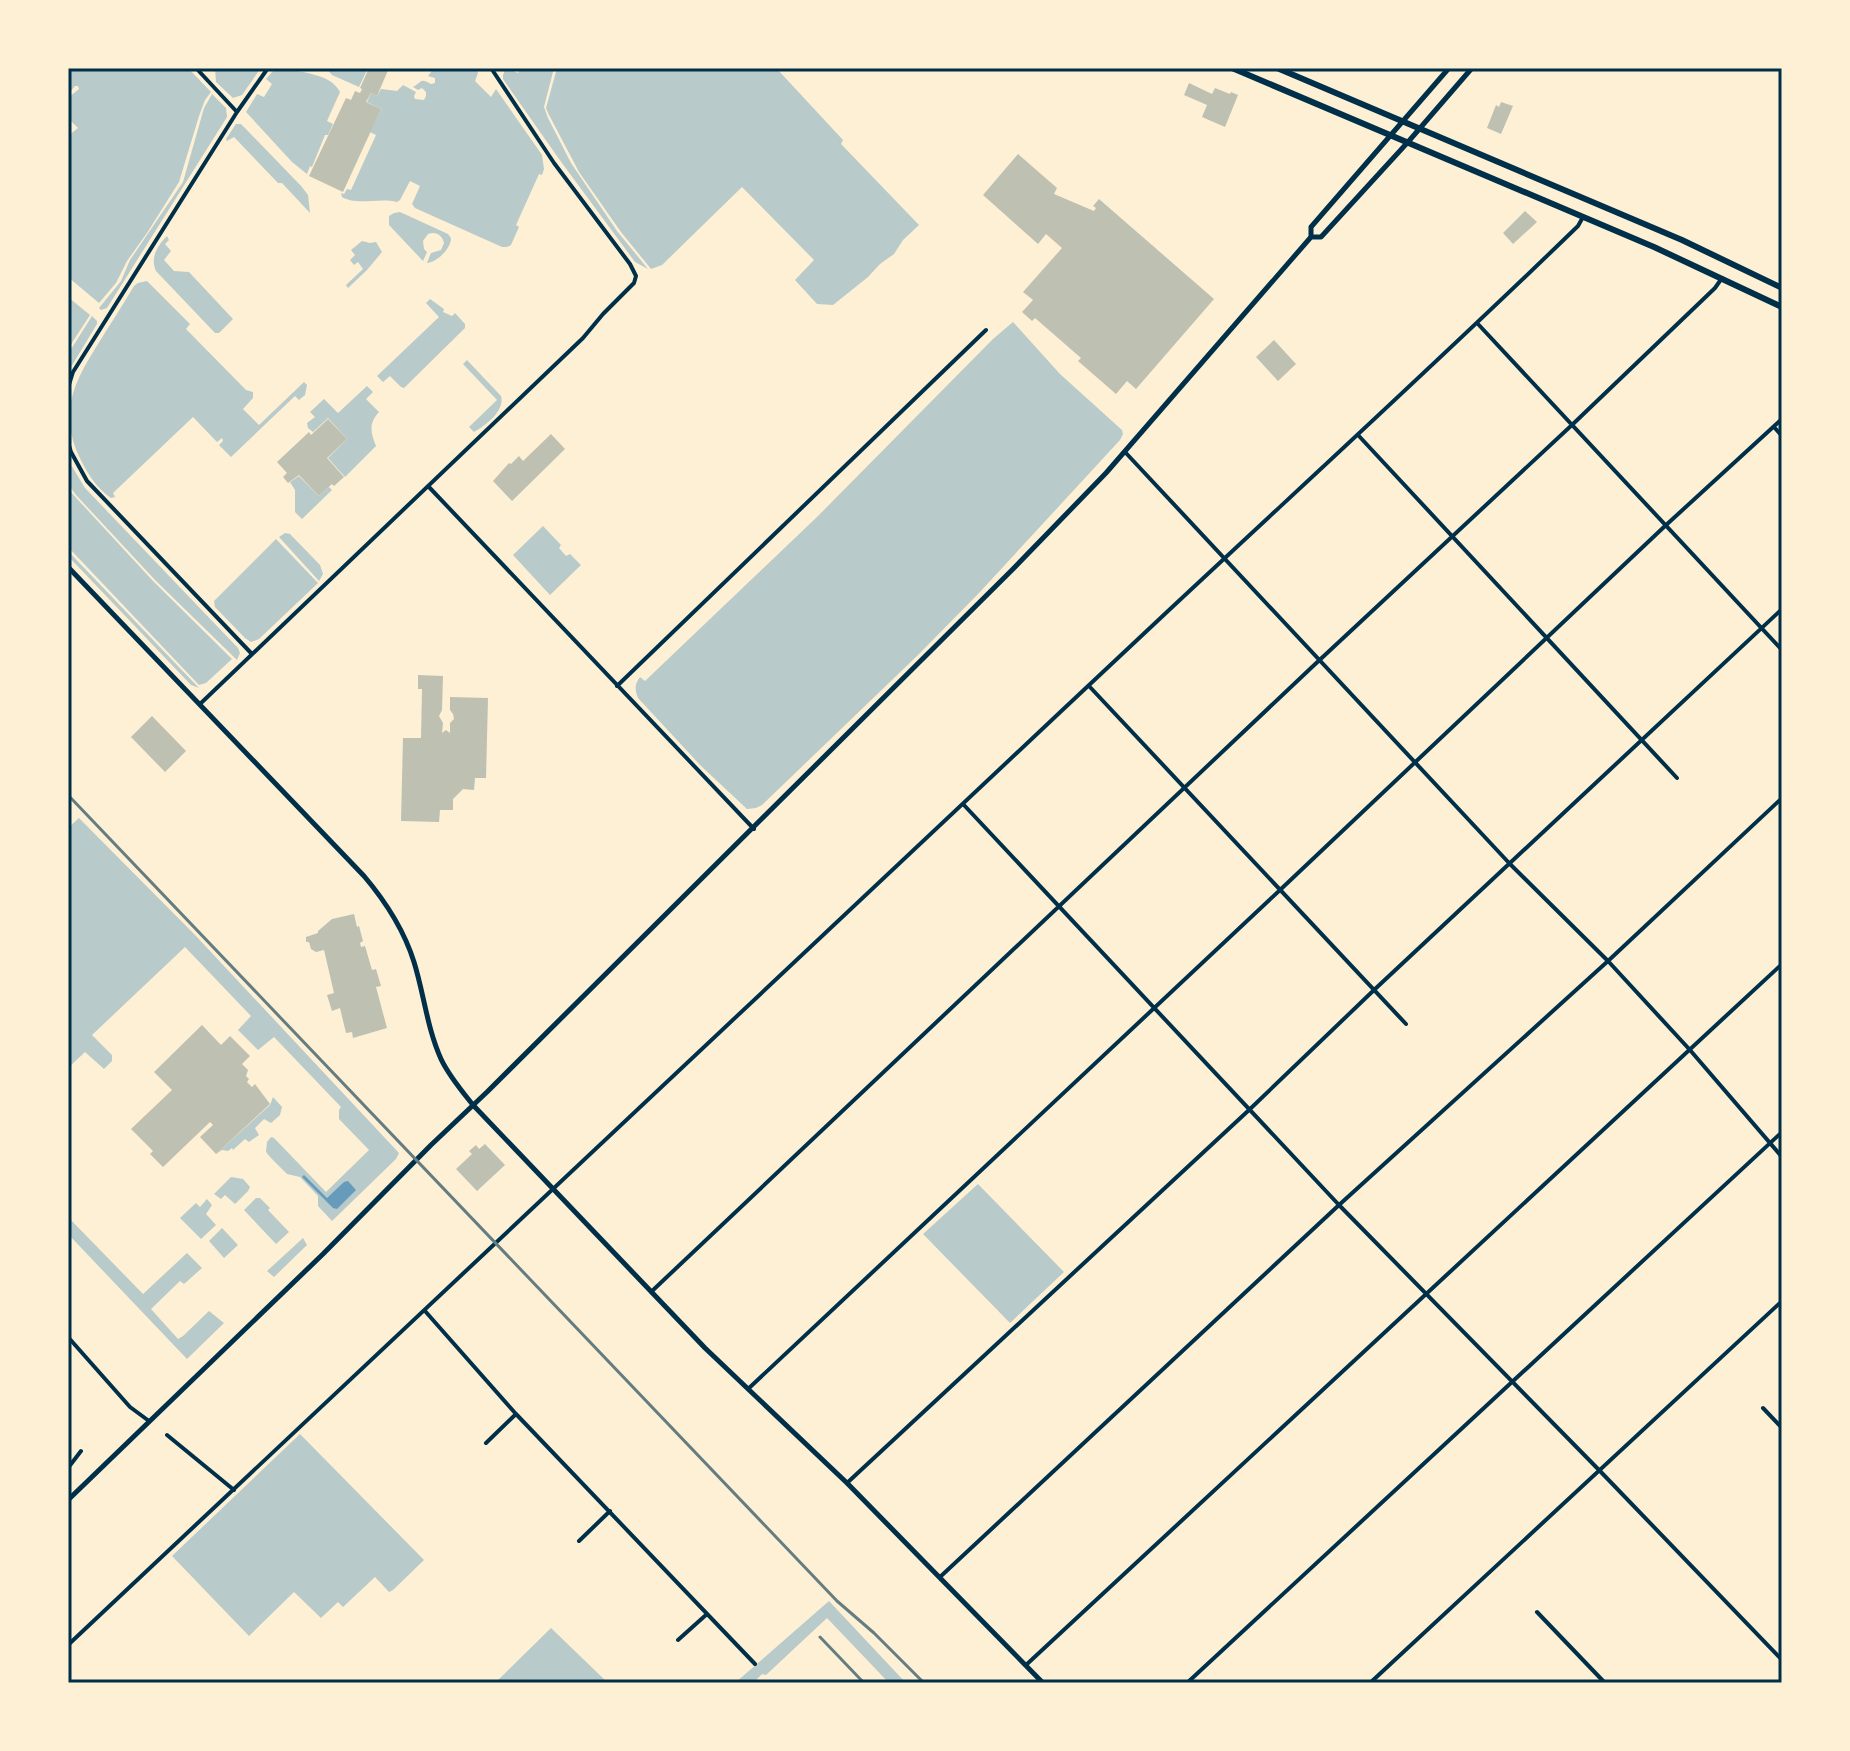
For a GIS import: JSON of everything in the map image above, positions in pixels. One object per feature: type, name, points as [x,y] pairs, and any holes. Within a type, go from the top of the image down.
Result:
[{"type":"main road","points":[[1232,68],[1583,217],[1782,307]]},
{"type":"main road","points":[[1277,68],[1694,246],[1782,288]]},
{"type":"main road","points":[[68,1500],[323,1254],[1012,570],[1125,452],[1311,237],[1311,227],[1449,68]]},
{"type":"main road","points":[[1311,237],[1321,237],[1472,68]]},
{"type":"main road","points":[[68,567],[364,876],[386,905],[406,939],[415,964],[438,1052],[473,1105],[651,1292],[747,1389],[847,1483],[1043,1683]]},
{"type":"street","points":[[196,68],[237,112]]},
{"type":"street","points":[[68,388],[73,372],[268,68]]},
{"type":"street","points":[[199,704],[583,338],[634,283],[636,276],[630,264],[554,163],[491,68]]},
{"type":"street","points":[[68,1645],[1477,323],[1578,226],[1583,217]]},
{"type":"street","points":[[651,1292],[1573,424],[1722,278]]},
{"type":"street","points":[[1477,323],[1782,650]]},
{"type":"street","points":[[617,686],[986,330]]},
{"type":"street","points":[[747,1389],[1782,419]]},
{"type":"street","points":[[1774,427],[1782,436]]},
{"type":"street","points":[[1358,435],[1677,778]]},
{"type":"street","points":[[68,442],[87,481],[252,654]]},
{"type":"street","points":[[1125,452],[1510,864],[1608,961],[1782,1157]]},
{"type":"street","points":[[428,486],[754,829]]},
{"type":"street","points":[[847,1483],[1782,609]]},
{"type":"street","points":[[1089,686],[1406,1024]]},
{"type":"street","points":[[940,1577],[1782,798]]},
{"type":"street","points":[[963,804],[1339,1205],[1782,1660]]},
{"type":"street","points":[[1026,1665],[1782,964]]},
{"type":"street","points":[[1187,1683],[1782,1132]]},
{"type":"street","points":[[1370,1683],[1782,1301]]},
{"type":"street","points":[[425,1311],[516,1414],[755,1664]]},
{"type":"street","points":[[68,1337],[130,1407],[149,1421]]},
{"type":"street","points":[[1763,1408],[1782,1428]]},
{"type":"street","points":[[486,1443],[516,1414]]},
{"type":"street","points":[[167,1435],[234,1490]]},
{"type":"street","points":[[68,1468],[81,1451]]},
{"type":"street","points":[[579,1541],[610,1511]]},
{"type":"street","points":[[1537,1612],[1605,1683]]},
{"type":"street","points":[[678,1640],[707,1614]]},
{"type":"shaded area","points":[[68,68],[188,68],[211,92],[199,116],[179,182],[116,283],[99,303],[68,277],[68,136],[78,128],[68,118],[68,98],[79,89],[75,86],[68,94]]},
{"type":"shaded area","points":[[215,68],[256,68],[258,72],[242,95],[233,98],[216,82]]},
{"type":"shaded area","points":[[280,68],[322,77],[340,92],[327,121],[333,124],[307,174],[246,112],[257,94],[264,97],[272,84],[266,79]]},
{"type":"shaded area","points":[[326,68],[368,68],[359,87],[332,75]]},
{"type":"shaded area","points":[[434,68],[476,68],[475,81],[491,97],[496,89],[542,155],[542,175],[539,174],[516,225],[519,227],[511,245],[507,247],[415,208],[412,204],[420,186],[410,181],[397,202],[355,201],[342,197],[341,193],[351,190],[376,135],[370,132],[381,109],[367,102],[371,93],[377,96],[381,89],[397,91],[403,85],[416,92],[415,99],[424,100],[426,92],[413,87],[423,81],[435,83],[435,78],[428,76]]},
{"type":"shaded area","points":[[506,68],[518,73],[521,68],[554,68],[544,107],[548,118],[571,163],[617,231],[648,269],[635,262],[559,159],[503,79]]},
{"type":"shaded area","points":[[557,68],[778,68],[843,140],[841,144],[919,225],[894,254],[833,305],[817,304],[795,280],[814,260],[742,187],[662,265],[651,269],[579,172],[548,113],[546,108]]},
{"type":"shaded area","points":[[212,94],[226,108],[227,117],[107,308],[101,310],[99,308],[121,281],[130,260],[183,182],[204,108]]},
{"type":"shaded area","points":[[236,124],[241,124],[302,187],[308,195],[310,213],[234,137],[227,141]]},
{"type":"shaded area","points":[[400,212],[448,234],[451,238],[449,246],[443,254],[427,263],[431,253],[441,250],[444,243],[438,234],[428,234],[423,241],[427,252],[423,261],[389,225],[389,216]]},
{"type":"shaded area","points":[[167,236],[169,240],[165,244],[171,251],[164,260],[174,271],[189,272],[233,319],[219,333],[215,333],[156,271],[156,252]]},
{"type":"shaded area","points":[[362,241],[376,242],[382,252],[348,288],[346,285],[363,269],[358,262],[354,265],[350,260],[355,255],[351,250]]},
{"type":"shaded area","points":[[147,281],[190,324],[186,329],[246,390],[253,392],[253,398],[243,409],[259,425],[304,382],[307,385],[305,395],[299,400],[295,396],[231,457],[219,445],[222,438],[217,442],[193,417],[111,498],[88,472],[72,438],[72,396],[90,358],[134,286]]},
{"type":"shaded area","points":[[68,297],[90,315],[68,349]]},
{"type":"shaded area","points":[[430,299],[444,309],[443,312],[452,316],[455,313],[465,328],[404,388],[390,376],[383,382],[377,376],[439,317],[426,303]]},
{"type":"shaded area","points":[[92,316],[97,324],[68,372],[68,354]]},
{"type":"shaded area","points":[[1013,322],[1060,374],[1122,430],[1120,440],[919,654],[762,805],[747,809],[701,766],[638,698],[638,680],[640,677],[645,681],[818,516]]},
{"type":"shaded area","points":[[467,360],[501,396],[497,412],[474,432],[469,427],[497,400],[463,364]]},
{"type":"shaded area","points":[[367,386],[373,392],[366,399],[379,412],[372,429],[376,446],[345,477],[328,458],[347,439],[328,418],[313,432],[307,423],[315,417],[310,412],[324,399],[338,413]]},
{"type":"shaded area","points":[[68,460],[85,488],[238,648],[240,653],[237,660],[156,581],[76,495],[68,484]]},
{"type":"shaded area","points":[[299,476],[319,496],[329,487],[332,490],[302,519],[295,512],[295,490],[290,482]]},
{"type":"shaded area","points":[[68,489],[153,581],[232,659],[206,683],[199,685],[68,547]]},
{"type":"shaded area","points":[[543,526],[561,545],[559,548],[566,556],[570,554],[581,565],[550,595],[513,555]]},
{"type":"shaded area","points":[[290,534],[320,565],[323,574],[319,581],[279,537]]},
{"type":"shaded area","points":[[276,539],[318,583],[259,639],[251,642],[215,607],[214,601]]},
{"type":"shaded area","points":[[68,551],[199,688],[191,685],[68,556]]},
{"type":"shaded area","points":[[79,818],[196,936],[399,1153],[332,1221],[318,1206],[318,1196],[300,1177],[287,1174],[266,1152],[267,1142],[274,1138],[326,1192],[369,1150],[339,1119],[341,1107],[274,1037],[258,1050],[238,1030],[251,1016],[185,947],[92,1035],[112,1055],[112,1061],[104,1069],[85,1052],[68,1068],[68,828]]},
{"type":"shaded area","points":[[273,1097],[282,1107],[280,1115],[271,1123],[264,1119],[255,1128],[259,1135],[249,1142],[245,1139],[233,1150],[222,1150],[216,1154],[270,1105]]},
{"type":"shaded area","points":[[231,1177],[243,1179],[250,1187],[235,1204],[225,1195],[221,1199],[214,1194]]},
{"type":"shaded area","points":[[978,1184],[1064,1272],[1010,1323],[923,1234]]},
{"type":"shaded area","points":[[256,1198],[270,1208],[268,1210],[289,1232],[276,1244],[244,1210]]},
{"type":"shaded area","points":[[207,1199],[212,1205],[206,1214],[216,1225],[201,1239],[180,1218],[196,1203],[200,1207]]},
{"type":"shaded area","points":[[68,1217],[143,1294],[187,1253],[202,1268],[184,1284],[180,1281],[151,1309],[178,1339],[209,1311],[224,1323],[187,1359],[68,1234]]},
{"type":"shaded area","points":[[222,1228],[238,1245],[224,1258],[209,1241]]},
{"type":"shaded area","points":[[303,1238],[307,1245],[274,1277],[267,1271]]},
{"type":"shaded area","points":[[300,1434],[424,1560],[393,1590],[389,1592],[375,1577],[343,1607],[338,1602],[321,1618],[294,1592],[249,1636],[172,1556]]},
{"type":"shaded area","points":[[829,1601],[906,1683],[889,1683],[827,1618],[766,1675],[762,1674],[753,1683],[735,1683]]},
{"type":"shaded area","points":[[551,1628],[608,1683],[495,1683]]},
{"type":"water","points":[[304,1175],[327,1198],[344,1182],[348,1181],[356,1190],[337,1209],[333,1208],[302,1177]]},
{"type":"building","points":[[369,68],[389,68],[377,96],[371,93],[366,102],[381,109],[343,192],[309,176],[346,98],[351,100],[355,91],[360,93]]},
{"type":"building","points":[[1189,83],[1212,94],[1215,88],[1238,95],[1225,127],[1202,117],[1207,105],[1184,95]]},
{"type":"building","points":[[1501,102],[1513,106],[1501,134],[1487,128],[1496,105],[1499,107]]},
{"type":"building","points":[[1018,154],[1057,188],[1054,194],[1094,211],[1096,208],[1093,206],[1099,199],[1214,299],[1136,389],[1127,381],[1116,394],[1078,361],[1081,358],[1035,318],[1032,321],[1022,312],[1033,300],[1023,292],[1062,248],[1046,234],[1038,244],[983,195]]},
{"type":"building","points":[[1525,211],[1537,222],[1513,244],[1503,233]]},
{"type":"building","points":[[1274,340],[1296,364],[1278,381],[1256,357]]},
{"type":"building","points":[[328,419],[347,439],[327,458],[344,477],[319,496],[299,475],[288,483],[283,477],[287,473],[277,462]]},
{"type":"building","points":[[551,434],[565,449],[512,501],[493,481],[509,463],[519,456],[523,461]]},
{"type":"building","points":[[418,675],[443,676],[439,716],[443,723],[442,733],[446,730],[450,733],[450,723],[454,719],[450,697],[488,698],[486,778],[475,778],[474,790],[463,789],[453,799],[453,810],[440,810],[439,822],[401,821],[403,738],[421,738],[422,689],[418,689]]},
{"type":"building","points":[[152,716],[186,751],[165,772],[131,737]]},
{"type":"building","points":[[354,914],[363,941],[361,947],[365,946],[372,970],[376,969],[381,986],[376,987],[387,1028],[353,1038],[352,1032],[346,1033],[340,1008],[332,1011],[327,995],[334,993],[324,950],[316,952],[311,949],[306,937],[318,933],[332,919]]},
{"type":"building","points":[[202,1025],[221,1045],[230,1036],[250,1056],[242,1064],[248,1070],[247,1082],[252,1087],[255,1084],[270,1104],[216,1154],[200,1137],[213,1125],[210,1122],[163,1167],[150,1154],[153,1151],[131,1129],[172,1090],[154,1072]]},
{"type":"building","points":[[485,1144],[505,1165],[477,1191],[456,1169],[472,1154],[469,1151],[476,1145],[479,1149]]},
{"type":"railway","points":[[68,795],[837,1601],[924,1683]]},
{"type":"railway","points":[[820,1637],[864,1683]]}]
